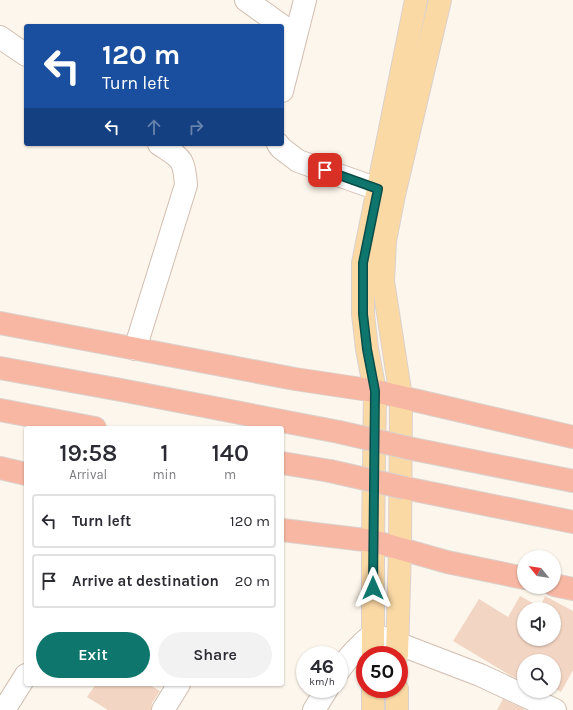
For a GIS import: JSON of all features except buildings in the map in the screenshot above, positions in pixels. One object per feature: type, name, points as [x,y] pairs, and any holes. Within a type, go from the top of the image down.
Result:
[{"type":"highway","points":[[0,323],[295,379],[375,391],[573,437]]},
{"type":"highway","points":[[0,368],[339,432],[573,482]]},
{"type":"highway","points":[[0,410],[84,426]]},
{"type":"highway","points":[[284,462],[573,522]]},
{"type":"highway","points":[[0,468],[24,474]]},
{"type":"highway","points":[[284,530],[373,542],[447,562],[517,577]]},
{"type":"highway","points":[[561,586],[573,589]]},
{"type":"main road","points":[[397,646],[400,549],[401,397],[376,239],[378,189],[416,0]]},
{"type":"main road","points":[[373,645],[375,391],[367,349],[363,314],[363,263],[376,239],[394,196],[440,0]]},
{"type":"main road","points":[[372,710],[373,698]]},
{"type":"main road","points":[[397,698],[397,710]]},
{"type":"street","points":[[246,0],[280,24]]},
{"type":"street","points":[[284,82],[305,0]]},
{"type":"street","points":[[284,27],[295,35]]},
{"type":"street","points":[[0,37],[24,53]]},
{"type":"street","points":[[135,349],[186,185],[183,163],[178,156],[162,146]]},
{"type":"street","points":[[280,146],[298,161],[378,189]]},
{"type":"street","points":[[348,658],[373,645]]},
{"type":"street","points":[[408,652],[480,675],[555,710]]},
{"type":"street","points":[[4,710],[24,678]]},
{"type":"street","points":[[163,710],[178,686]]},
{"type":"street","points":[[314,710],[321,698]]},
{"type":"route","points":[[325,170],[378,189],[363,263],[363,314],[367,349],[375,391],[373,588]]}]
